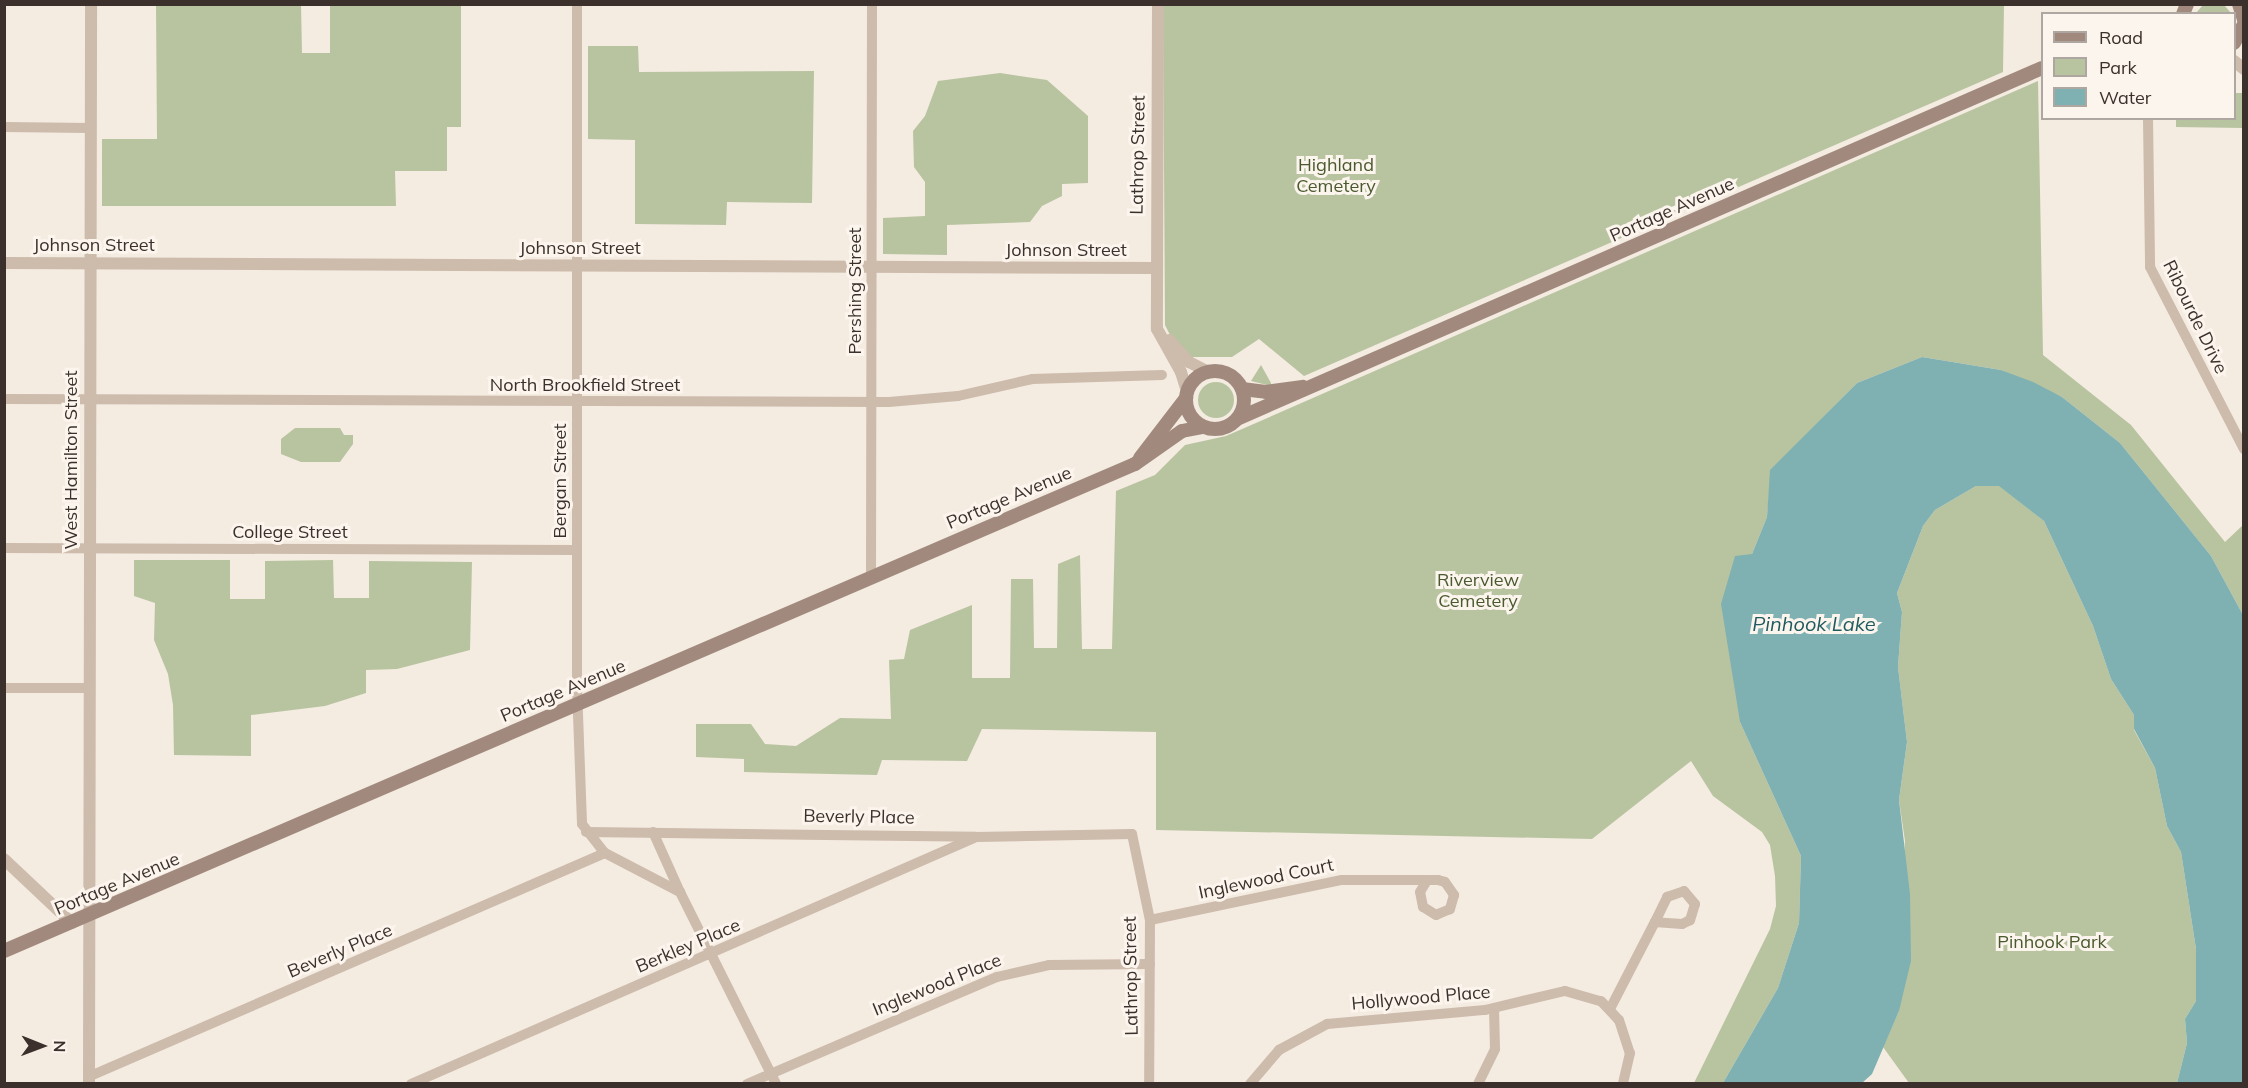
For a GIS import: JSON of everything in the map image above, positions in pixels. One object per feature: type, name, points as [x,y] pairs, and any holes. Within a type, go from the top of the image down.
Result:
[{"type":"main road","points":[[2239,4],[2241,33]]},
{"type":"main road","name":"Portage Avenue","points":[[1239,418],[2041,69]]},
{"type":"main road","points":[[1209,372],[1228,375],[1242,389],[1243,410],[1239,418],[1225,427],[1202,427],[1193,417],[1187,395],[1195,379],[1209,372]]},
{"type":"main road","name":"Portage Avenue","points":[[1242,389],[1266,392],[1316,385]]},
{"type":"main road","name":"Portage Avenue","points":[[1136,464],[1187,395]]},
{"type":"main road","name":"Portage Avenue","points":[[4,951],[1136,464],[1182,431],[1202,427]]},
{"type":"street","name":"West Hamilton Street","points":[[89,1080],[91,4]]},
{"type":"street","name":"Bergan Street","points":[[577,4],[576,550],[581,816],[586,832]]},
{"type":"street","name":"Pershing Street","points":[[871,577],[872,4]]},
{"type":"street","name":"Lathrop Street","points":[[1158,4],[1155,268],[1157,329],[1181,372],[1187,395]]},
{"type":"street","name":"Ribourde Drive","points":[[2148,120],[2150,267],[2244,449]]},
{"type":"street","points":[[4,128],[90,128]]},
{"type":"street","name":"Johnson Street","points":[[4,263],[1155,268]]},
{"type":"street","name":"Lathrop Street","points":[[1156,305],[1170,343],[1189,362],[1209,372]]},
{"type":"street","name":"North Brookfield Street","points":[[4,399],[871,403],[936,399],[1050,377],[1162,375]]},
{"type":"street","name":"College Street","points":[[4,548],[576,550]]},
{"type":"street","points":[[4,688],[90,688]]},
{"type":"street","points":[[586,832],[604,853],[680,892]]},
{"type":"street","name":"Beverly Place","points":[[586,832],[976,837],[1132,834]]},
{"type":"street","points":[[653,832],[680,892],[774,1079]]},
{"type":"street","name":"Lathrop Street","points":[[1132,834],[1150,920],[1149,1083]]},
{"type":"street","name":"Berkley Place","points":[[411,1083],[976,837]]},
{"type":"street","name":"Beverly Place","points":[[89,1080],[604,853]]},
{"type":"street","points":[[4,859],[72,923]]},
{"type":"street","name":"Inglewood Court","points":[[1150,920],[1333,881],[1426,882]]},
{"type":"street","points":[[1623,1083],[1629,1065],[1629,1044],[1610,1009],[1655,922]]},
{"type":"street","name":"Inglewood Place","points":[[747,1083],[774,1079],[997,976],[1050,965],[1150,964]]},
{"type":"street","name":"Hollywood Place","points":[[1250,1083],[1279,1050],[1327,1024],[1494,1009],[1565,991],[1590,996],[1610,1009]]},
{"type":"street","points":[[1478,1083],[1495,1049],[1494,1009]]},
{"type":"green space","points":[[156,5],[301,5],[302,53],[330,53],[330,5],[461,5],[461,127],[447,127],[447,171],[395,171],[396,206],[102,206],[102,139],[157,139]]},
{"type":"green space","name":"Highland Cemetery","points":[[1163,5],[2004,5],[2003,72],[1304,376],[1259,339],[1232,357],[1189,357],[1173,341],[1165,325]]},
{"type":"green space","points":[[2203,5],[2224,5],[2230,12],[2197,12]]},
{"type":"green space","points":[[588,46],[638,46],[639,72],[814,71],[812,203],[727,202],[726,225],[635,224],[635,140],[588,139]]},
{"type":"green space","points":[[1000,73],[1047,80],[1088,116],[1088,183],[1062,184],[1062,196],[1042,206],[1030,222],[947,225],[947,255],[883,254],[883,218],[925,216],[925,182],[914,167],[913,131],[925,116],[938,81]]},
{"type":"green space","name":"Riverview Cemetery","points":[[2038,81],[2043,355],[2131,425],[2225,542],[2243,525],[2243,615],[2211,556],[2120,443],[2062,397],[2001,370],[1922,357],[1857,383],[1771,470],[1767,517],[1752,554],[1740,722],[1801,856],[1799,923],[1778,988],[1723,1083],[1694,1083],[1770,929],[1776,906],[1775,876],[1770,845],[1762,832],[1713,796],[1691,761],[1592,839],[1156,830],[1156,732],[982,729],[967,761],[882,760],[877,775],[744,772],[744,759],[696,757],[696,724],[751,724],[765,744],[796,746],[840,718],[891,719],[889,660],[904,659],[910,630],[972,605],[972,678],[1010,678],[1011,579],[1033,579],[1034,648],[1057,648],[1058,564],[1080,555],[1082,649],[1112,649],[1116,491],[1155,475],[1185,445],[1226,436]]},
{"type":"green space","points":[[2236,93],[2243,93],[2243,128],[2176,127],[2176,120],[2236,120]]},
{"type":"green space","points":[[1261,365],[1271,383],[1271,386],[1251,381]]},
{"type":"green space","points":[[1216,382],[1229,387],[1234,400],[1229,413],[1216,418],[1203,413],[1198,400],[1203,387]]},
{"type":"green space","points":[[295,428],[340,428],[344,435],[353,435],[353,444],[340,462],[301,462],[281,454],[281,439]]},
{"type":"green space","name":"Pinhook Park","points":[[1976,486],[2000,486],[2044,521],[2093,626],[2111,679],[2134,715],[2134,730],[2155,768],[2167,826],[2181,852],[2196,949],[2196,1001],[2185,1019],[2187,1043],[2177,1083],[1909,1083],[1883,1047],[1899,1011],[1905,841],[1899,800],[1907,742],[1898,667],[1902,612],[1897,593],[1923,526],[1935,510]]},
{"type":"green space","points":[[134,560],[230,560],[230,599],[265,599],[265,561],[333,560],[334,598],[369,598],[369,561],[472,562],[470,650],[397,669],[366,670],[366,693],[325,706],[251,715],[251,756],[174,755],[173,705],[168,674],[154,640],[155,603],[134,596]]},
{"type":"water","name":"Pinhook Lake","points":[[1922,357],[2001,370],[2033,382],[2062,397],[2120,443],[2211,556],[2243,615],[2243,1083],[2177,1083],[2187,1043],[2185,1019],[2196,1001],[2196,949],[2181,852],[2167,826],[2155,768],[2134,729],[2134,715],[2111,679],[2093,626],[2044,521],[1999,486],[1976,486],[1935,510],[1923,526],[1897,593],[1902,612],[1898,667],[1907,742],[1899,800],[1910,894],[1911,961],[1899,1011],[1872,1074],[1862,1083],[1723,1083],[1778,988],[1799,923],[1801,856],[1740,722],[1721,604],[1735,556],[1752,554],[1767,517],[1770,470],[1857,383]]}]
